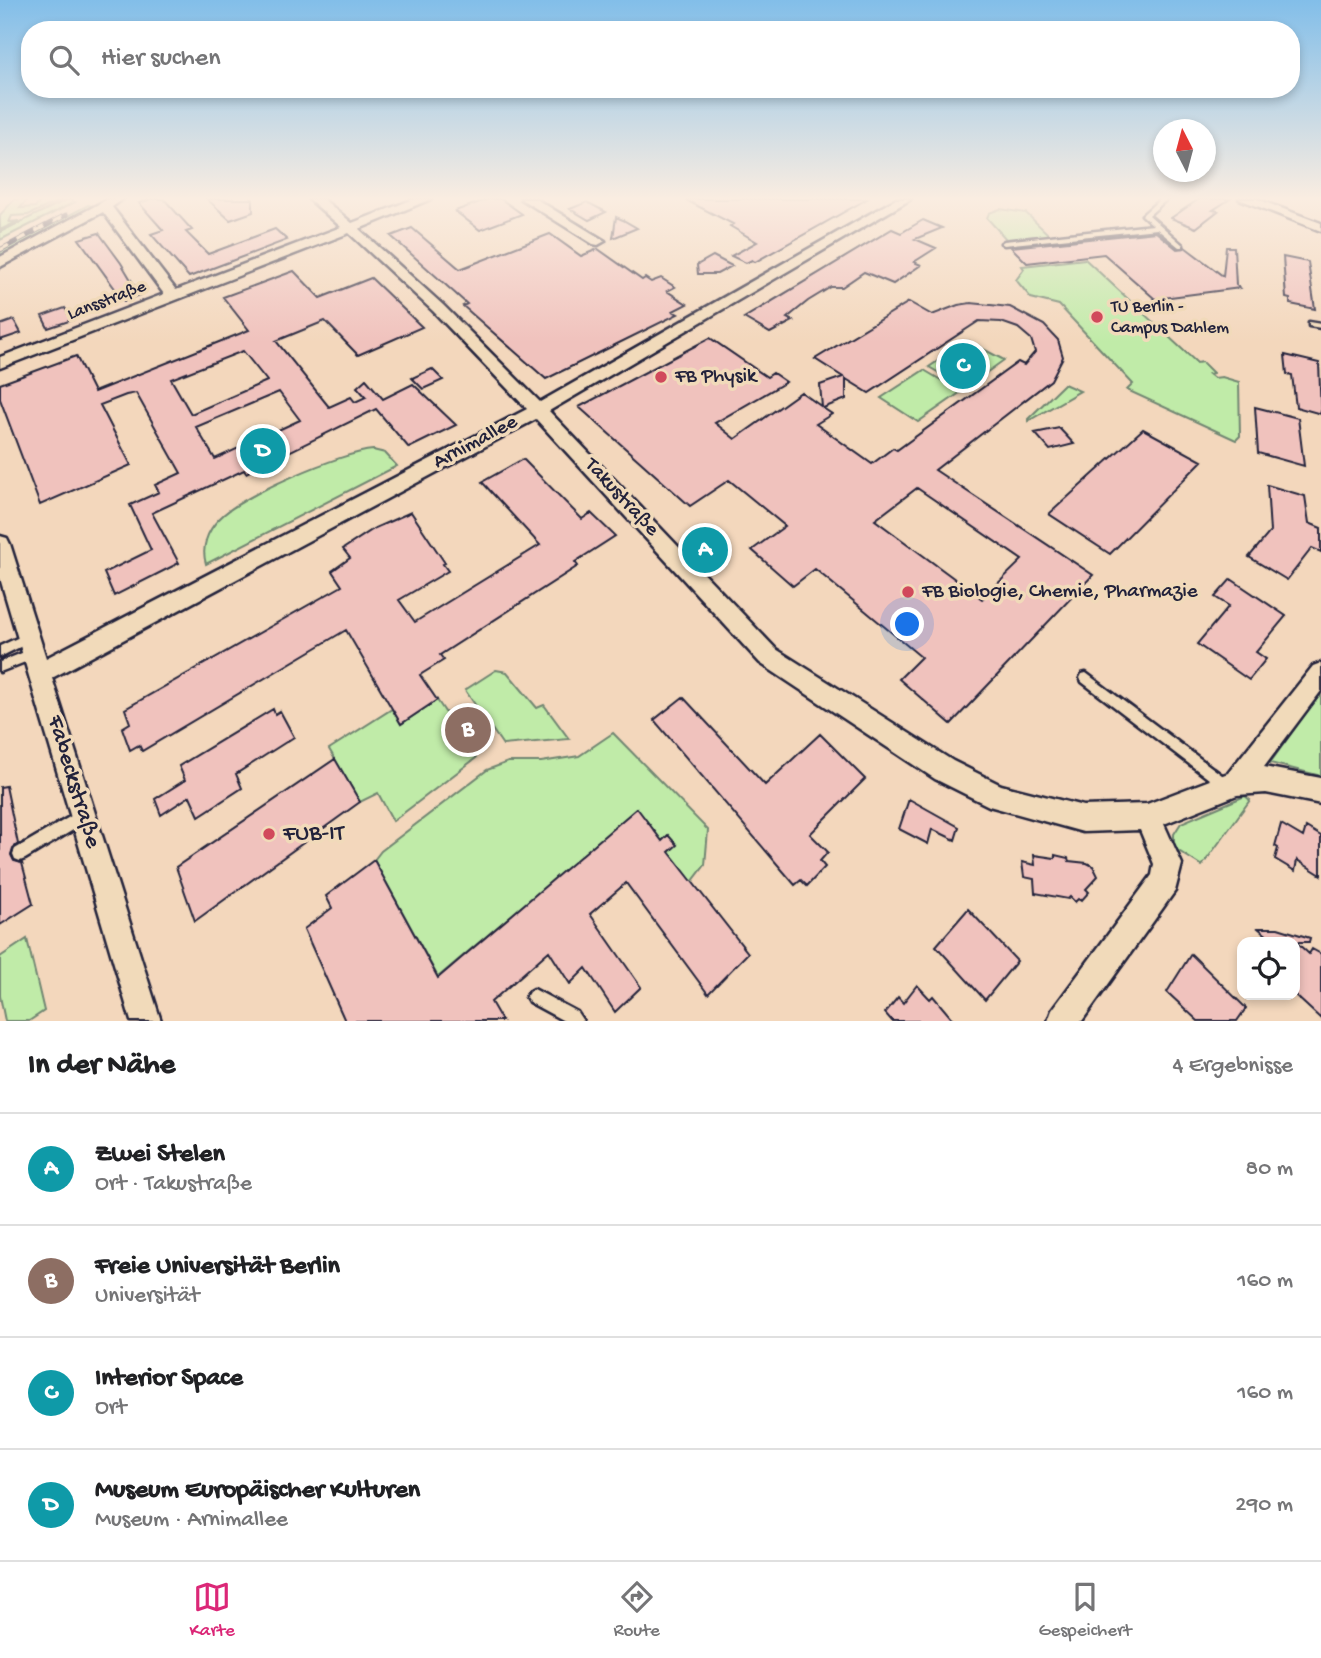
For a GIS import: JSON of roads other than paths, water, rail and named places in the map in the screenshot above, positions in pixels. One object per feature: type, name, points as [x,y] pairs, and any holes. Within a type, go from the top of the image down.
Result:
[{"type":"street","points":[[0,263],[30,247]]},
{"type":"street","points":[[140,247],[173,296]]},
{"type":"street","name":"Lansstraße","points":[[0,363],[302,247]]},
{"type":"street","name":"Takustraße","points":[[371,247],[438,308],[539,410],[768,656],[944,770],[998,797],[1083,819],[1147,817]]},
{"type":"street","name":"Arnimallee","points":[[34,655],[539,410],[822,247]]},
{"type":"street","name":"Fabeckstraße","points":[[0,544],[146,1021]]},
{"type":"street","points":[[1232,784],[1321,673]]},
{"type":"street","points":[[1063,1021],[1166,881],[1168,871],[1165,855],[1147,817],[1232,784],[1266,779],[1321,791]]},
{"type":"lane","points":[[1312,324],[1321,326]]},
{"type":"lane","points":[[0,652],[34,655]]},
{"type":"lane","points":[[0,667],[34,655]]},
{"type":"lane","points":[[1086,678],[1232,784]]},
{"type":"lane","points":[[20,853],[83,816]]},
{"type":"lane","points":[[534,997],[575,1021]]},
{"type":"railway","points":[[0,250],[6,247]]},
{"type":"place","name":"TU Berlin - Campus Dahlem","points":[[1097,317]]},
{"type":"place","name":"Interior Space","points":[[963,366]]},
{"type":"place","name":"FB Physik","points":[[661,377]]},
{"type":"place","name":"Museum Europäischer Kulturen","points":[[263,451]]},
{"type":"place","name":"Zwei Stelen","points":[[705,550]]},
{"type":"place","name":"FB Biologie, Chemie, Pharmazie","points":[[908,592]]},
{"type":"place","name":"Freie Universität Berlin","points":[[468,730]]},
{"type":"place","name":"FUB-IT","points":[[269,834]]}]
